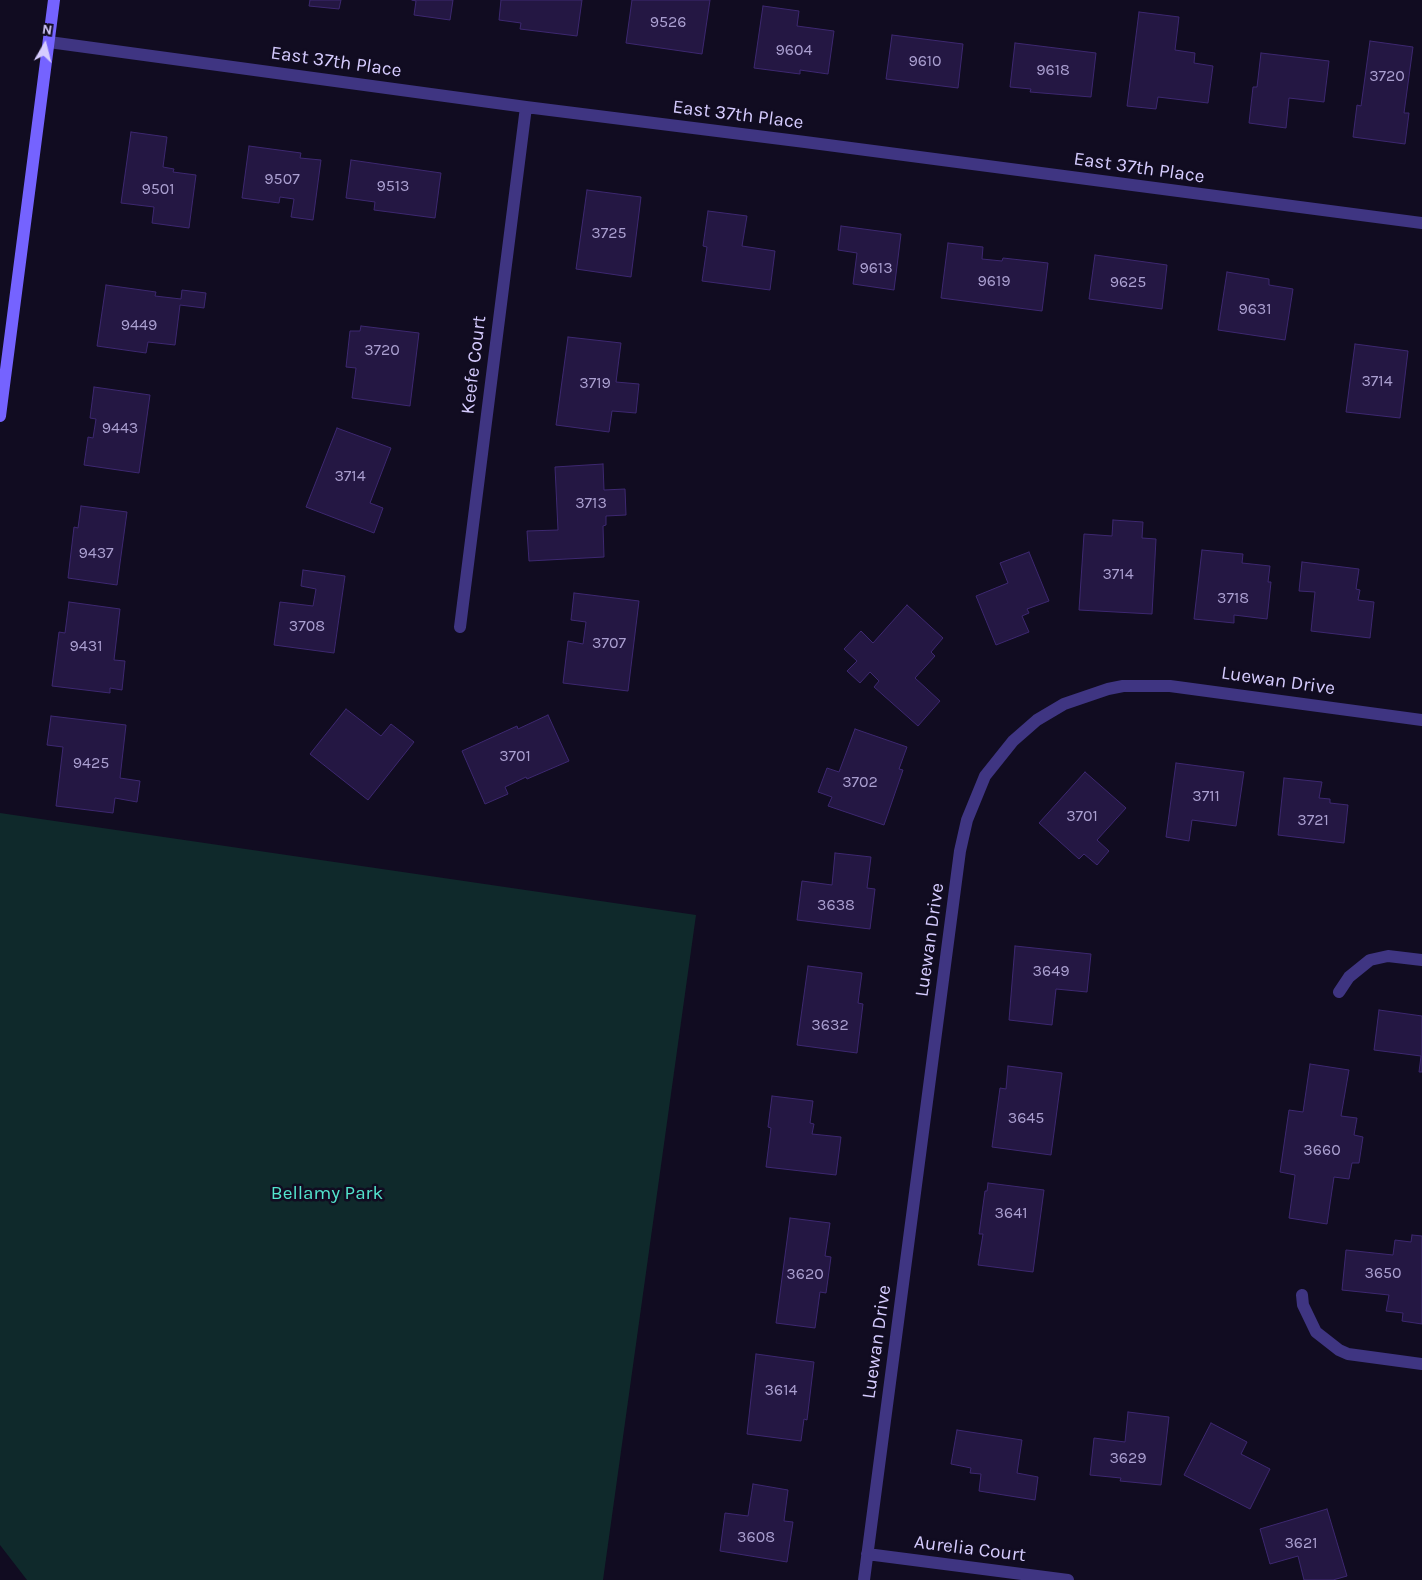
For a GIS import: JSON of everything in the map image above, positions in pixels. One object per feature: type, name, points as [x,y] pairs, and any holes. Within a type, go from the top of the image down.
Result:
[{"type":"street","points":[[0,416],[54,0]]},
{"type":"street","name":"East 37th Place","points":[[49,42],[526,107],[1422,223]]},
{"type":"street","name":"Keefe Court","points":[[460,627],[526,107]]},
{"type":"street","name":"Luewan Drive","points":[[864,1580],[960,851],[967,820],[985,776],[1013,741],[1037,720],[1064,704],[1108,689],[1123,686],[1170,686],[1422,720]]},
{"type":"street","points":[[1339,992],[1349,977],[1370,960],[1388,956],[1422,960]]},
{"type":"street","points":[[1302,1295],[1303,1305],[1316,1332],[1339,1350],[1348,1354],[1422,1364]]},
{"type":"street","name":"Aurelia Court","points":[[867,1554],[1068,1580]]},
{"type":"green space","name":"Bellamy Park","points":[[0,813],[696,915],[603,1580],[27,1580],[0,1545]]},
{"type":"building","points":[[310,0],[341,0],[339,9],[309,6]]},
{"type":"building","points":[[412,0],[453,0],[450,20],[414,15],[416,1]]},
{"type":"building","points":[[501,0],[582,0],[577,36],[520,29],[521,23],[499,20]]},
{"type":"building","points":[[632,0],[710,0],[702,54],[626,43]]},
{"type":"building","points":[[763,6],[799,11],[797,26],[834,31],[828,74],[800,70],[800,74],[754,68]]},
{"type":"building","points":[[1139,12],[1179,17],[1175,50],[1195,53],[1194,63],[1213,66],[1208,103],[1158,97],[1156,109],[1127,106]]},
{"type":"building","points":[[892,35],[963,44],[958,88],[886,79]]},
{"type":"building","points":[[1370,41],[1413,47],[1404,113],[1409,113],[1405,144],[1353,137],[1357,105],[1361,106]]},
{"type":"building","points":[[1015,43],[1096,53],[1091,97],[1030,92],[1031,89],[1010,87]]},
{"type":"building","points":[[1261,53],[1329,61],[1324,102],[1289,98],[1286,128],[1249,123],[1253,87],[1257,87]]},
{"type":"building","points":[[131,132],[167,137],[163,167],[174,169],[173,172],[196,175],[189,228],[152,223],[154,207],[121,203]]},
{"type":"building","points":[[249,146],[301,153],[300,158],[321,160],[313,220],[291,217],[294,199],[280,197],[279,203],[242,198]]},
{"type":"building","points":[[351,160],[441,173],[435,218],[374,210],[375,202],[346,198]]},
{"type":"building","points":[[587,190],[641,197],[631,277],[576,269]]},
{"type":"building","points":[[708,211],[747,216],[742,246],[775,251],[770,290],[702,281],[707,247],[703,246]]},
{"type":"building","points":[[841,226],[901,234],[894,290],[853,284],[857,253],[838,250]]},
{"type":"building","points":[[948,243],[983,247],[982,259],[1002,261],[1003,258],[1048,263],[1042,311],[941,298]]},
{"type":"building","points":[[1095,255],[1167,265],[1162,309],[1089,299]]},
{"type":"building","points":[[1227,272],[1269,279],[1269,285],[1293,289],[1285,340],[1218,330]]},
{"type":"building","points":[[106,285],[156,292],[155,296],[181,299],[182,290],[206,293],[204,308],[180,305],[175,345],[148,342],[146,353],[97,346]]},
{"type":"building","points":[[361,326],[419,333],[410,406],[352,398],[356,368],[346,367],[350,331],[360,331]]},
{"type":"building","points":[[568,337],[621,343],[616,382],[639,384],[636,413],[612,411],[609,432],[556,425]]},
{"type":"building","points":[[1355,344],[1408,351],[1400,418],[1346,412]]},
{"type":"building","points":[[94,387],[150,395],[139,473],[84,465],[88,437],[93,438],[96,419],[90,418]]},
{"type":"building","points":[[337,428],[391,448],[370,503],[383,508],[374,533],[306,507]]},
{"type":"building","points":[[603,464],[604,490],[625,489],[626,515],[606,516],[606,525],[603,526],[604,557],[529,561],[527,531],[558,530],[555,467]]},
{"type":"building","points":[[81,506],[127,512],[117,585],[68,578],[74,527],[78,528]]},
{"type":"building","points":[[1113,520],[1143,522],[1142,538],[1156,539],[1152,614],[1079,610],[1084,534],[1112,536]]},
{"type":"building","points":[[1202,550],[1243,554],[1242,563],[1270,566],[1268,582],[1271,582],[1267,619],[1234,615],[1234,623],[1194,619]]},
{"type":"building","points":[[1029,552],[1049,601],[1027,609],[1029,613],[1022,616],[1029,632],[996,645],[976,596],[1008,583],[1000,563]]},
{"type":"building","points":[[1302,562],[1359,569],[1356,589],[1360,590],[1358,600],[1374,602],[1370,638],[1311,631],[1315,592],[1299,591]]},
{"type":"building","points":[[303,570],[345,576],[334,653],[274,645],[280,602],[313,606],[316,589],[301,586]]},
{"type":"building","points":[[574,593],[639,601],[628,691],[563,683],[568,641],[583,644],[586,622],[571,620]]},
{"type":"building","points":[[69,602],[120,609],[114,660],[125,661],[122,690],[110,688],[110,693],[52,686],[59,632],[65,633]]},
{"type":"building","points":[[907,605],[943,638],[931,652],[935,656],[915,678],[940,701],[918,726],[874,687],[879,681],[870,672],[860,683],[847,671],[857,661],[844,649],[861,631],[873,643]]},
{"type":"building","points":[[346,709],[381,736],[391,724],[414,742],[368,800],[310,754]]},
{"type":"building","points":[[548,715],[569,761],[505,787],[508,794],[485,804],[462,751],[517,726],[518,729]]},
{"type":"building","points":[[51,716],[126,725],[120,778],[140,781],[137,802],[115,798],[113,813],[56,806],[63,747],[47,745]]},
{"type":"building","points":[[855,729],[907,747],[899,769],[903,770],[884,825],[828,806],[832,797],[818,792],[827,768],[839,772]]},
{"type":"building","points":[[1176,763],[1244,772],[1236,826],[1192,820],[1189,841],[1166,837]]},
{"type":"building","points":[[1085,772],[1126,808],[1097,840],[1109,851],[1097,865],[1084,854],[1079,859],[1039,823]]},
{"type":"building","points":[[1284,778],[1322,782],[1319,798],[1330,799],[1330,803],[1348,805],[1344,843],[1278,835]]},
{"type":"building","points":[[835,853],[871,857],[867,888],[875,889],[870,929],[797,920],[802,881],[832,885]]},
{"type":"building","points":[[1015,946],[1091,954],[1087,992],[1056,989],[1052,1025],[1009,1020]]},
{"type":"building","points":[[808,966],[862,973],[858,1003],[863,1004],[857,1053],[797,1045]]},
{"type":"building","points":[[1379,1010],[1422,1016],[1422,1072],[1419,1072],[1421,1056],[1374,1050]]},
{"type":"building","points":[[1310,1064],[1349,1070],[1341,1116],[1357,1118],[1354,1135],[1363,1137],[1359,1163],[1352,1163],[1349,1179],[1334,1177],[1327,1224],[1289,1218],[1295,1175],[1280,1172],[1289,1110],[1303,1112]]},
{"type":"building","points":[[1008,1066],[1062,1073],[1051,1155],[992,1147],[1000,1088],[1006,1089]]},
{"type":"building","points":[[772,1096],[813,1101],[810,1123],[814,1124],[812,1134],[841,1137],[836,1175],[766,1167],[771,1128],[768,1127]]},
{"type":"building","points":[[988,1183],[1044,1190],[1033,1272],[978,1265],[983,1234],[979,1234],[985,1191],[987,1191]]},
{"type":"building","points":[[790,1218],[830,1223],[825,1256],[831,1257],[826,1293],[820,1292],[815,1328],[776,1323]]},
{"type":"building","points":[[1412,1235],[1422,1236],[1422,1324],[1402,1321],[1403,1313],[1386,1311],[1389,1295],[1342,1290],[1346,1250],[1393,1255],[1395,1240],[1411,1242]]},
{"type":"building","points":[[756,1354],[814,1362],[807,1420],[804,1419],[801,1441],[747,1434]]},
{"type":"building","points":[[1128,1412],[1169,1417],[1161,1485],[1120,1481],[1121,1478],[1090,1475],[1094,1438],[1125,1442]]},
{"type":"building","points":[[1211,1423],[1247,1442],[1241,1454],[1270,1469],[1250,1509],[1184,1475]]},
{"type":"building","points":[[957,1430],[1022,1440],[1017,1473],[1038,1477],[1035,1500],[979,1491],[981,1474],[970,1473],[971,1468],[951,1464]]},
{"type":"building","points":[[753,1484],[788,1490],[784,1521],[793,1522],[787,1562],[720,1551],[725,1513],[748,1516]]},
{"type":"building","points":[[1327,1509],[1347,1576],[1333,1580],[1304,1580],[1298,1556],[1270,1564],[1260,1529]]}]
